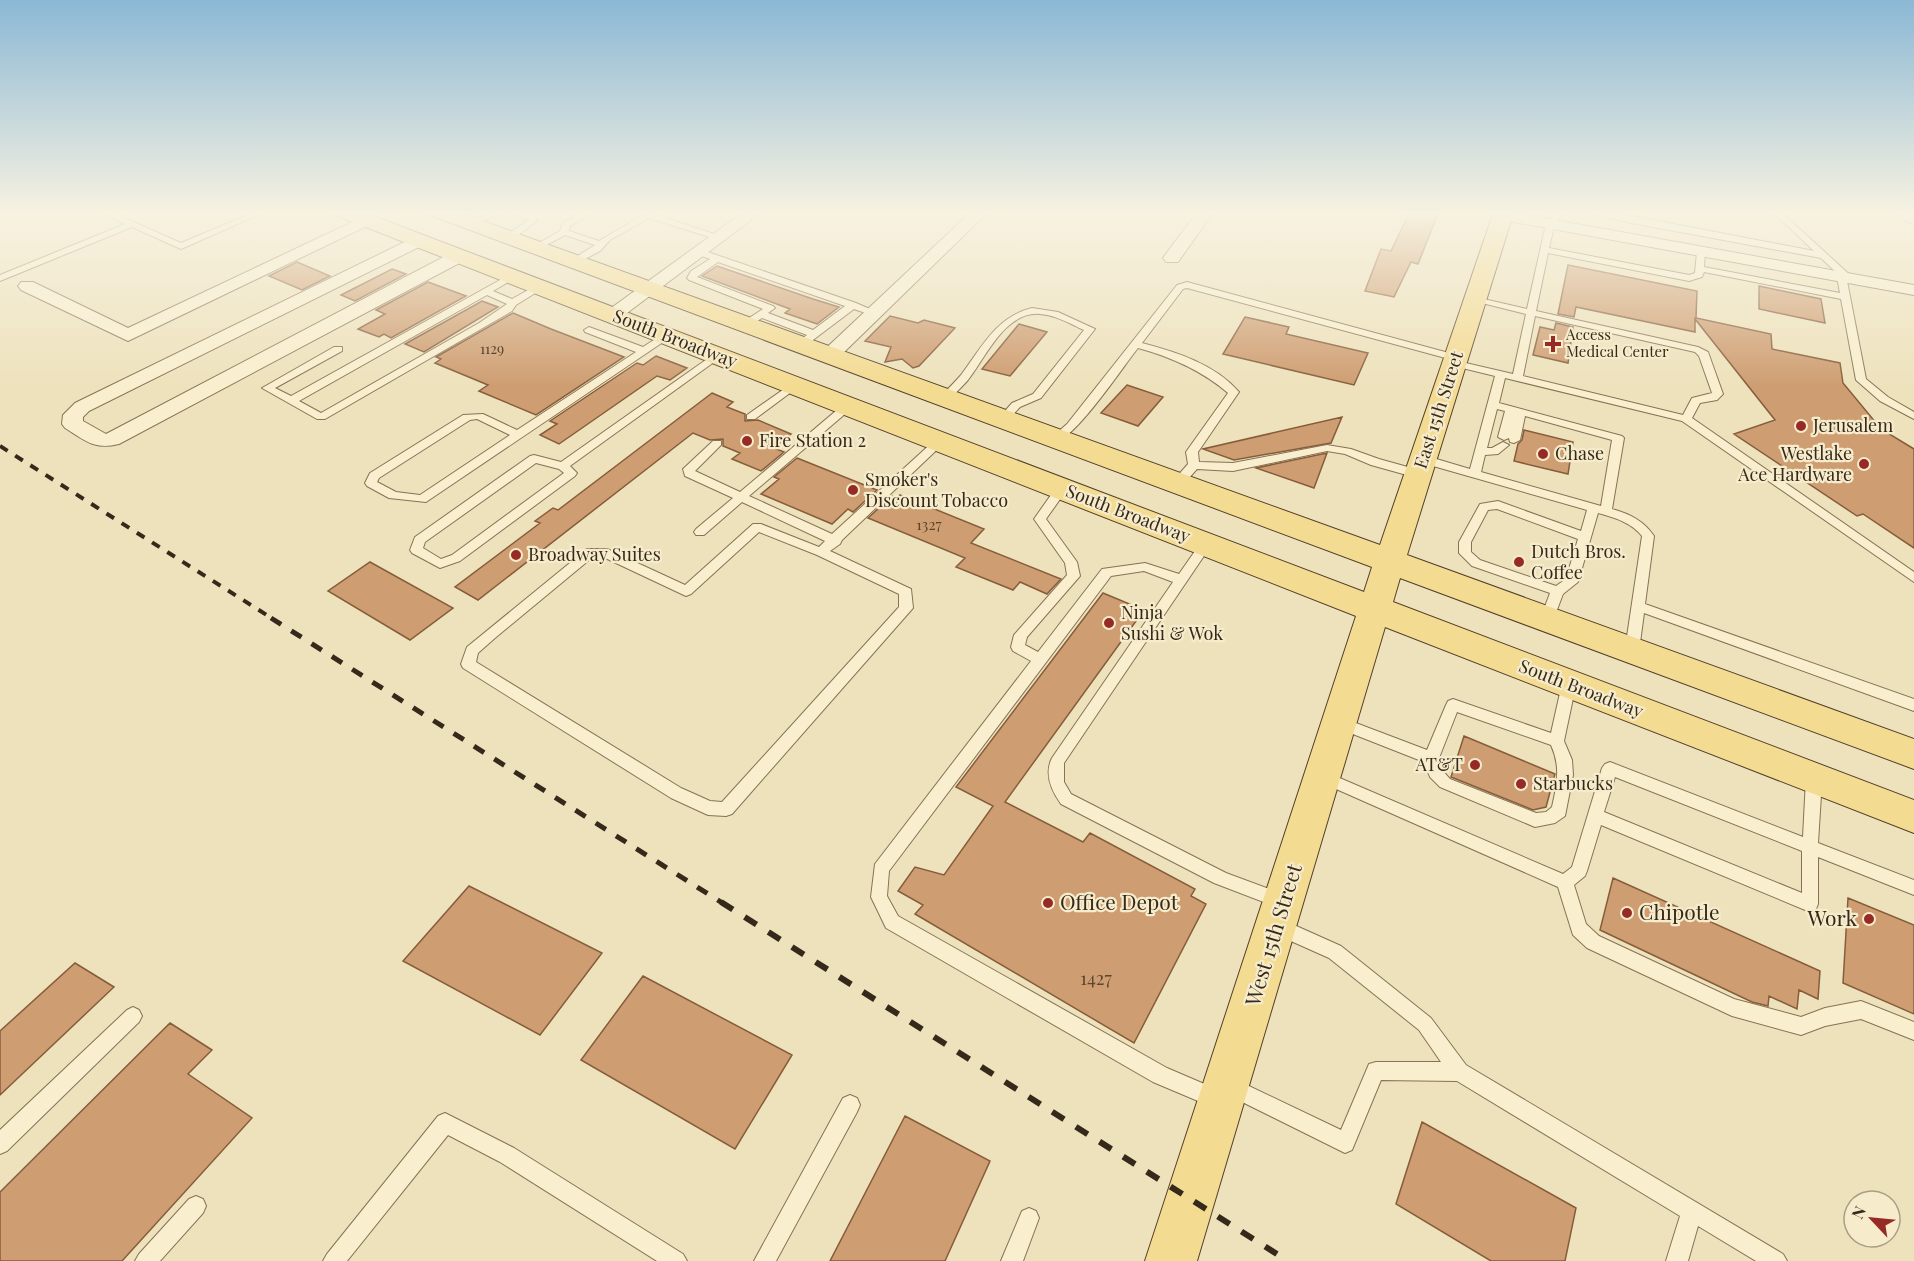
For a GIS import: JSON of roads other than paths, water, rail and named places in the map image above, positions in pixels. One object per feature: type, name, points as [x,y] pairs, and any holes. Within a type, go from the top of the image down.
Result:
[{"type":"main road","name":"South Broadway","points":[[496,270],[1914,817]]},
{"type":"main road","points":[[600,270],[650,288],[756,314],[816,344],[945,398],[1056,439],[1186,474],[1389,563],[1552,606],[1632,650],[1914,754]]},
{"type":"main road","name":"East 15th Street","points":[[1374,609],[1485,270]]},
{"type":"main road","points":[[794,385],[816,344]]},
{"type":"main road","name":"West 15th Street","points":[[1171,1261],[1374,609]]},
{"type":"street","points":[[27,286],[128,335],[262,270]]},
{"type":"street","points":[[359,270],[82,407],[73,415],[72,424],[102,441],[112,439],[433,270]]},
{"type":"street","points":[[613,315],[675,270]]},
{"type":"street","points":[[816,344],[874,313],[919,270]]},
{"type":"street","points":[[1804,270],[1914,290]]},
{"type":"lane","points":[[0,278],[20,270]]},
{"type":"lane","points":[[699,270],[692,278],[756,314]]},
{"type":"lane","points":[[751,270],[874,313]]},
{"type":"lane","points":[[1517,378],[1541,270]]},
{"type":"lane","points":[[1647,270],[1689,278],[1699,275],[1700,270],[1845,297]]},
{"type":"lane","points":[[1838,270],[1845,277],[1845,297],[1861,380],[1884,399],[1914,416]]},
{"type":"lane","points":[[290,401],[513,276]]},
{"type":"lane","points":[[1056,439],[1071,426],[1180,287],[1187,285],[1502,374],[1686,419],[1914,578]]},
{"type":"lane","points":[[338,349],[267,388],[321,417],[509,309],[513,303],[540,287]]},
{"type":"lane","points":[[484,291],[513,303]]},
{"type":"lane","points":[[1475,300],[1701,351],[1718,394],[1713,398],[1696,400],[1686,419]]},
{"type":"lane","points":[[816,344],[853,305]]},
{"type":"lane","points":[[945,398],[968,374],[973,363],[1010,320],[1022,314],[1034,311],[1047,313],[1090,329],[1037,396],[1016,405],[1003,419]]},
{"type":"lane","points":[[589,330],[644,351]]},
{"type":"lane","points":[[518,435],[479,416],[467,417],[374,476],[371,483],[393,495],[422,499],[667,336]]},
{"type":"lane","points":[[1135,344],[1184,358],[1220,379],[1234,392],[1192,452],[1186,474],[1327,448],[1347,451],[1376,462],[1475,472],[1623,516],[1641,526],[1648,536],[1632,650]]},
{"type":"lane","points":[[563,466],[572,473],[456,558],[440,564],[416,550],[419,540],[534,459],[563,466],[717,355]]},
{"type":"lane","points":[[1501,445],[1495,405],[1502,374]]},
{"type":"lane","points":[[751,417],[794,385]]},
{"type":"lane","points":[[1495,405],[1618,438],[1600,509],[1586,537],[1572,582],[1552,606],[1476,563],[1465,553],[1465,542],[1484,507],[1491,505],[1498,505],[1586,537]]},
{"type":"lane","points":[[700,532],[849,406]]},
{"type":"lane","points":[[1475,472],[1501,445],[1516,411]]},
{"type":"lane","points":[[821,552],[836,541],[940,441]]},
{"type":"lane","points":[[717,443],[692,464],[689,473],[836,541]]},
{"type":"lane","points":[[1040,660],[1018,647],[1020,635],[1074,576],[1071,562],[1040,519],[1062,489]]},
{"type":"lane","points":[[757,527],[821,552],[906,592],[906,608],[726,809],[708,808],[676,793],[468,664],[472,651],[490,634],[591,552],[603,552],[686,591],[757,527]]},
{"type":"lane","points":[[1206,544],[1057,762],[1054,775],[1057,787],[1066,799],[1220,878],[1280,914],[1335,952],[1425,1024],[1458,1072],[1776,1261]]},
{"type":"lane","points":[[1181,580],[1145,567],[1107,572],[881,869],[879,897],[892,922],[1160,1075],[1224,1093],[1345,1143],[1376,1071],[1458,1072]]},
{"type":"lane","points":[[1638,606],[1914,705]]},
{"type":"lane","points":[[1557,741],[1453,705],[1431,758],[1435,773],[1445,783],[1520,815],[1535,820],[1549,818],[1559,811],[1566,781],[1566,759],[1557,741],[1569,684]]},
{"type":"lane","points":[[1340,723],[1431,758]]},
{"type":"lane","points":[[1565,882],[1579,871],[1610,768],[1914,888]]},
{"type":"lane","points":[[1323,777],[1565,882],[1579,929],[1593,942],[1732,1007],[1801,1026],[1826,1017],[1861,1010],[1914,1031]]},
{"type":"lane","points":[[1596,816],[1810,904],[1809,847],[1814,779]]},
{"type":"lane","points":[[0,1144],[133,1017]]},
{"type":"lane","points":[[765,1261],[850,1105]]},
{"type":"lane","points":[[334,1261],[446,1123],[507,1155],[676,1261]]},
{"type":"lane","points":[[146,1261],[196,1206]]},
{"type":"lane","points":[[1677,1261],[1692,1211]]},
{"type":"lane","points":[[1012,1261],[1029,1218]]},
{"type":"railway","points":[[0,446],[273,619]]},
{"type":"railway","points":[[271,618],[724,904]]},
{"type":"railway","points":[[721,902],[1288,1261]]},
{"type":"place","name":"Access Medical Center","points":[[1553,344]]},
{"type":"place","name":"Jerusalem","points":[[1801,426]]},
{"type":"place","name":"Fire Station 2","points":[[747,441]]},
{"type":"place","name":"Chase","points":[[1543,454]]},
{"type":"place","name":"Westlake Ace Hardware","points":[[1864,464]]},
{"type":"place","name":"Smoker's Discount Tobacco","points":[[853,490]]},
{"type":"place","name":"Broadway Suites","points":[[516,555]]},
{"type":"place","name":"Dutch Bros. Coffee","points":[[1519,562]]},
{"type":"place","name":"Ninja Sushi & Wok","points":[[1109,623]]},
{"type":"place","name":"AT&T","points":[[1475,765]]},
{"type":"place","name":"Starbucks","points":[[1521,784]]},
{"type":"place","name":"Office Depot","points":[[1048,903]]},
{"type":"place","name":"Chipotle","points":[[1627,913]]},
{"type":"place","name":"Work","points":[[1869,919]]}]
